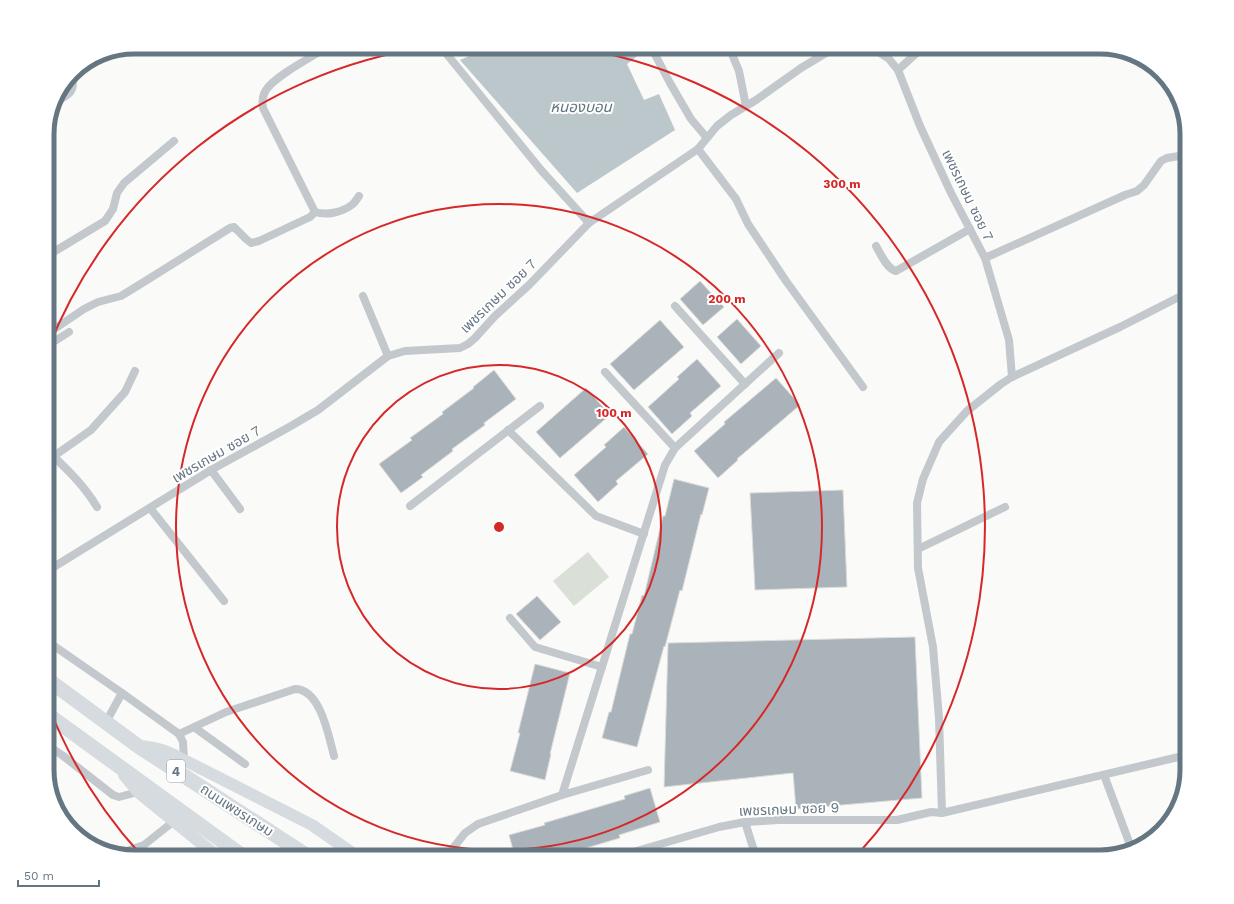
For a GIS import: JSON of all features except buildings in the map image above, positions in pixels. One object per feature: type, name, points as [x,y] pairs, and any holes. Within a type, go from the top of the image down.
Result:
[{"type":"highway","name":"ถนนเพชรเกษม","points":[[54,684],[138,746],[298,850]]},
{"type":"highway","name":"4","points":[[54,719],[234,850]]},
{"type":"main road","name":"4","points":[[138,746],[151,746],[165,750],[312,825],[348,850]]},
{"type":"main road","name":"4","points":[[113,762],[138,792],[209,850]]},
{"type":"street","points":[[316,54],[282,76],[271,84],[265,91],[262,103],[265,114],[315,212],[323,215],[335,213],[352,204],[359,196]]},
{"type":"street","points":[[447,54],[541,170],[589,224]]},
{"type":"street","points":[[655,54],[691,118],[707,138]]},
{"type":"street","points":[[732,54],[739,70],[746,106]]},
{"type":"street","name":"เพชรเกษม ซอย 7","points":[[54,568],[210,470],[318,410],[388,356],[405,351],[460,348],[468,344],[589,224],[698,149],[717,126],[801,68],[824,54]]},
{"type":"street","name":"เพชรเกษม ซอย 7","points":[[882,54],[890,59],[898,70],[920,126],[951,193],[985,258],[1009,340],[1012,377]]},
{"type":"street","points":[[898,70],[915,54]]},
{"type":"street","points":[[62,98],[72,90],[73,82]]},
{"type":"street","points":[[54,256],[105,221],[113,209],[117,193],[124,183],[174,141]]},
{"type":"street","points":[[698,149],[736,199],[748,224],[786,281],[863,386]]},
{"type":"street","points":[[985,258],[1137,191],[1144,185],[1161,161],[1167,158],[1180,156]]},
{"type":"street","points":[[54,329],[84,309],[98,302],[121,296],[230,228],[234,227],[251,243],[259,241],[310,217],[315,212]]},
{"type":"street","points":[[876,246],[889,267],[896,271],[970,229]]},
{"type":"street","points":[[363,296],[388,356]]},
{"type":"street","points":[[942,813],[940,718],[933,647],[918,568],[917,503],[923,479],[939,442],[968,411],[1012,377],[1120,327],[1180,297]]},
{"type":"street","points":[[675,306],[746,384]]},
{"type":"street","points":[[54,342],[69,332]]},
{"type":"street","points":[[562,795],[665,465],[675,448],[779,353]]},
{"type":"street","points":[[54,455],[91,430],[125,392],[135,371]]},
{"type":"street","points":[[605,372],[675,448]]},
{"type":"street","points":[[410,506],[540,406]]},
{"type":"street","points":[[508,430],[596,516],[644,534]]},
{"type":"street","points":[[54,461],[73,475],[90,494],[97,507]]},
{"type":"street","points":[[210,470],[240,509]]},
{"type":"street","points":[[918,549],[1005,507]]},
{"type":"street","points":[[150,508],[224,601]]},
{"type":"street","points":[[510,618],[535,647],[602,667]]},
{"type":"street","points":[[54,646],[179,734],[183,742],[184,760]]},
{"type":"street","points":[[179,734],[226,712],[295,689],[300,689],[306,692],[314,701],[322,714],[328,730],[334,756]]},
{"type":"street","points":[[106,722],[122,693]]},
{"type":"street","points":[[194,727],[245,764]]},
{"type":"street","points":[[54,750],[113,795],[119,798],[138,792]]},
{"type":"street","name":"เพชรเกษม ซอย 9","points":[[640,850],[719,827],[745,822],[779,820],[897,820],[931,812],[942,813],[1180,757]]},
{"type":"street","points":[[452,850],[465,833],[478,824],[562,795],[648,770]]},
{"type":"street","points":[[1104,775],[1130,844]]},
{"type":"street","points":[[131,850],[144,845],[174,821]]},
{"type":"street","points":[[745,822],[754,850]]},
{"type":"shaded area","points":[[588,552],[609,577],[574,606],[553,581]]},
{"type":"water","name":"หนองบอน","points":[[474,54],[640,54],[627,64],[644,100],[659,94],[675,130],[577,193],[460,60]]}]
